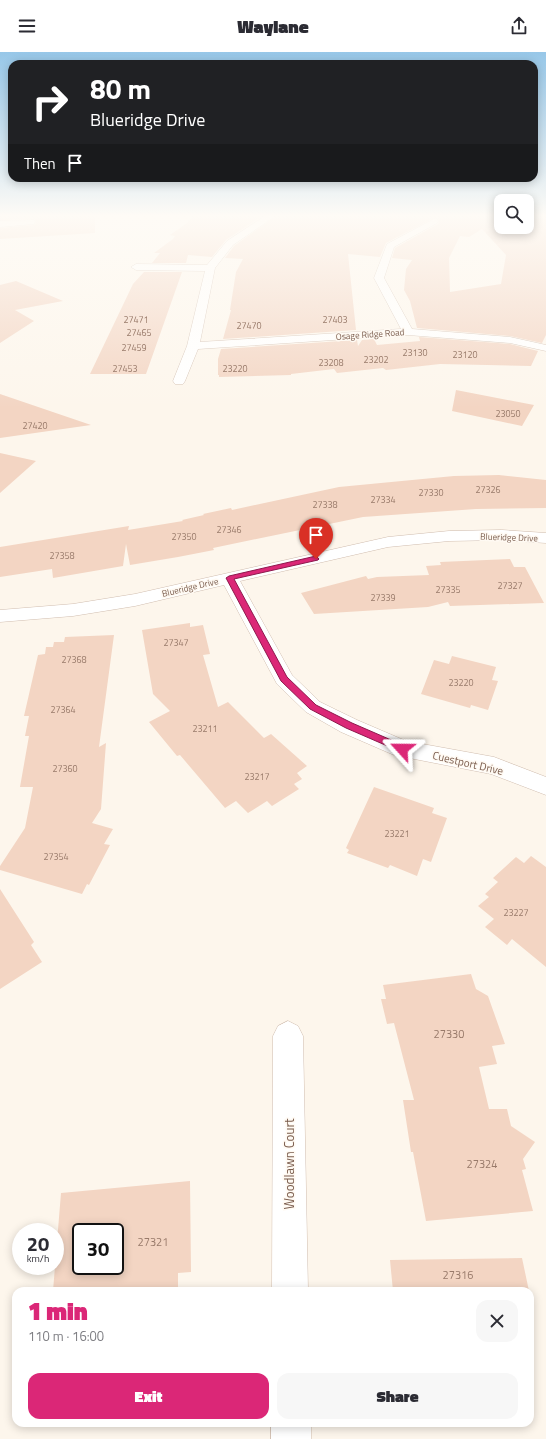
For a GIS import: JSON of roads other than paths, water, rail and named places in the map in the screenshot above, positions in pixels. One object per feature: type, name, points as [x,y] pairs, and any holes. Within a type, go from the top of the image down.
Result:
[{"type":"street","points":[[179,381],[193,346],[208,279]]},
{"type":"street","points":[[379,279],[408,332]]},
{"type":"street","name":"Osage Ridge Road","points":[[193,346],[408,332],[510,340],[546,348]]},
{"type":"street","name":"Blueridge Drive","points":[[0,616],[73,610],[135,600],[388,542],[449,536],[502,535],[546,538]]},
{"type":"street","name":"Cuestport Drive","points":[[229,578],[284,678],[313,707],[349,726],[402,749],[494,766],[546,786]]},
{"type":"street","name":"Woodlawn Court","points":[[288,1036],[290,1287]]},
{"type":"street","points":[[291,1427],[291,1439]]}]
